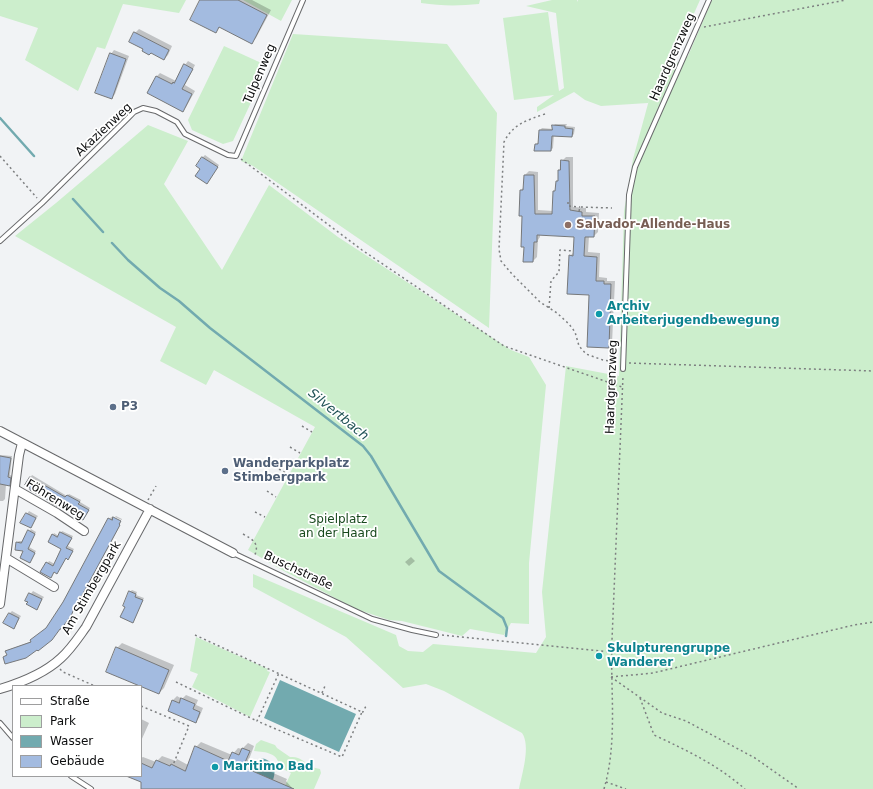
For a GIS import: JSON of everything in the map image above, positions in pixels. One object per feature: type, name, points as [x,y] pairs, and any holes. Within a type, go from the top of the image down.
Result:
[{"type":"street","name":"Buschstraße","points":[[0,431],[233,553]]},
{"type":"street","name":"Föhrenweg","points":[[0,604],[22,443]]},
{"type":"street","name":"Föhrenweg","points":[[15,490],[57,513],[84,531]]},
{"type":"street","name":"Am Stimbergpark","points":[[13,685],[47,668],[74,644],[86,627],[147,508]]},
{"type":"street","points":[[6,558],[54,587]]},
{"type":"street","name":"Am Stimbergpark","points":[[0,689],[12,685]]},
{"type":"lane","name":"Tulpenweg","points":[[236,156],[302,0]]},
{"type":"lane","name":"Haardgrenzweg","points":[[623,369],[629,195],[635,167],[709,0]]},
{"type":"lane","name":"Akazienweg","points":[[0,240],[42,203],[134,112],[143,108],[156,111],[177,122],[185,134],[228,155],[236,156]]},
{"type":"lane","name":"Buschstraße","points":[[233,553],[372,619],[436,635]]},
{"type":"lane","points":[[0,723],[12,737]]},
{"type":"lane","points":[[73,777],[91,789]]},
{"type":"path","points":[[697,28],[846,0]]},
{"type":"path","points":[[545,114],[526,121],[512,129],[504,142],[500,249],[501,261],[540,302],[569,324],[575,332],[579,346],[586,354],[603,360],[623,362],[873,372]]},
{"type":"path","points":[[0,156],[42,203]]},
{"type":"path","points":[[236,156],[362,250],[504,346],[622,387]]},
{"type":"path","points":[[568,202],[568,206],[612,208]]},
{"type":"path","points":[[579,211],[580,207]]},
{"type":"path","points":[[549,308],[551,281],[559,272],[560,250],[573,250]]},
{"type":"path","name":"Haardgrenzweg","points":[[604,789],[613,718],[611,652],[623,369]]},
{"type":"path","points":[[302,426],[312,432]]},
{"type":"path","points":[[290,447],[300,453]]},
{"type":"path","points":[[279,469],[288,474]]},
{"type":"path","points":[[147,508],[156,486]]},
{"type":"path","points":[[267,491],[276,497]]},
{"type":"path","points":[[255,512],[265,517]]},
{"type":"path","points":[[244,534],[253,539],[258,550],[252,563]]},
{"type":"path","points":[[611,677],[653,673],[854,624],[873,622]]},
{"type":"path","points":[[196,635],[362,712]]},
{"type":"path","points":[[436,635],[611,652]]},
{"type":"path","points":[[55,662],[63,672],[94,685]]},
{"type":"path","points":[[257,721],[279,673]]},
{"type":"path","points":[[611,677],[662,713],[686,721],[755,758],[799,789]]},
{"type":"path","points":[[176,682],[257,721],[342,756],[366,704]]},
{"type":"path","points":[[322,693],[325,686]]},
{"type":"path","points":[[639,696],[654,735],[699,756],[731,777],[745,789]]},
{"type":"path","points":[[142,706],[190,726],[173,765]]},
{"type":"path","points":[[606,782],[626,789]]},
{"type":"green space","points":[[0,0],[186,0],[179,13],[123,4],[105,49],[97,47],[78,91],[25,60],[38,28],[0,16]]},
{"type":"green space","points":[[243,0],[292,0],[281,21]]},
{"type":"green space","points":[[421,0],[480,0],[479,4],[436,5],[421,3]]},
{"type":"green space","points":[[552,0],[577,0],[577,2],[578,0],[700,0],[671,65],[666,70],[688,56],[712,0],[873,0],[873,789],[519,789],[526,752],[525,739],[522,733],[444,691],[426,684],[403,688],[346,637],[253,587],[253,574],[396,635],[399,646],[408,651],[423,652],[433,644],[536,653],[546,637],[542,592],[566,366],[619,376],[624,211],[633,159],[649,100],[648,103],[601,106],[585,100],[574,92],[537,112],[537,107],[554,95],[514,100],[503,18],[548,12],[559,91],[564,88],[556,13],[526,6]]},
{"type":"green space","points":[[293,34],[447,44],[497,113],[489,328],[253,166],[241,161]]},
{"type":"green space","points":[[224,46],[268,66],[233,141],[223,144],[192,130],[188,120]]},
{"type":"green space","name":"Spielplatz an der Haard","points":[[148,125],[188,141],[164,184],[222,270],[269,185],[338,237],[511,350],[529,357],[546,385],[529,563],[529,624],[511,623],[504,635],[470,629],[462,636],[402,621],[389,620],[356,609],[282,570],[248,550],[315,427],[214,370],[206,385],[160,361],[176,327],[15,236]]},
{"type":"green space","points":[[196,637],[268,669],[267,671],[270,672],[250,717],[192,687],[198,674],[190,671]]},
{"type":"green space","points":[[261,740],[275,745],[290,757],[299,758],[312,767],[320,769],[321,773],[314,789],[284,788],[291,773],[279,767],[277,759],[271,754],[254,751],[256,744]]},
{"type":"water","points":[[280,680],[356,714],[339,752],[264,718]]},
{"type":"water","points":[[261,758],[271,763],[273,766],[273,780],[250,770],[254,764],[260,761]]},
{"type":"building","points":[[200,0],[238,0],[267,15],[252,44],[219,27],[216,33],[190,20]]},
{"type":"building","points":[[134,32],[169,50],[164,60],[151,53],[149,55],[142,51],[143,49],[129,42]]},
{"type":"building","points":[[110,53],[126,59],[112,99],[95,93]]},
{"type":"building","points":[[184,64],[193,69],[182,89],[192,94],[183,112],[147,93],[156,76],[172,84],[173,82],[174,83]]},
{"type":"building","points":[[552,125],[565,126],[565,128],[573,129],[572,137],[552,136],[551,151],[534,151],[535,144],[538,144],[539,130],[552,130]]},
{"type":"building","points":[[202,157],[218,167],[207,184],[195,176],[200,169],[196,166]]},
{"type":"building","points":[[561,160],[569,161],[570,210],[582,212],[582,216],[595,216],[594,237],[585,237],[584,256],[597,257],[596,281],[604,281],[604,284],[611,284],[609,348],[587,347],[589,295],[567,294],[569,255],[573,256],[574,237],[537,235],[537,242],[534,242],[533,262],[523,262],[524,247],[521,247],[522,216],[519,216],[520,190],[523,190],[524,175],[534,175],[535,214],[552,214],[553,191],[555,191],[556,181],[558,181],[558,170],[560,170]]},
{"type":"building","points":[[0,456],[11,458],[8,477],[11,478],[10,486],[0,484]]},
{"type":"building","points":[[30,477],[65,497],[67,495],[80,502],[78,504],[89,510],[83,520],[73,515],[76,509],[63,502],[60,508],[30,490],[30,488],[25,485]]},
{"type":"building","points":[[26,513],[36,518],[31,528],[20,523]]},
{"type":"building","points":[[113,517],[121,521],[119,524],[120,525],[76,604],[71,616],[52,640],[38,651],[37,650],[26,658],[5,664],[3,657],[7,655],[5,651],[31,642],[30,640],[46,628],[63,602],[108,518],[112,520]]},
{"type":"building","points":[[28,530],[35,534],[28,549],[35,553],[30,563],[20,558],[23,551],[15,550],[16,542],[21,543]]},
{"type":"building","points":[[60,532],[72,538],[66,548],[73,551],[68,560],[66,558],[57,574],[54,572],[51,578],[40,572],[46,562],[53,566],[61,549],[48,542],[52,534],[57,537]]},
{"type":"building","points":[[129,591],[136,594],[135,597],[143,600],[133,623],[120,617],[125,607],[123,606]]},
{"type":"building","points":[[29,593],[42,599],[37,610],[26,604],[28,602],[25,601]]},
{"type":"building","points":[[9,613],[19,618],[14,629],[3,623]]},
{"type":"building","points":[[116,647],[169,670],[159,694],[142,687],[142,685],[137,685],[106,672]]},
{"type":"building","points":[[181,698],[195,704],[193,709],[200,712],[196,723],[168,711],[172,700],[179,703]]},
{"type":"building","name":"Maritimo Bad","points":[[195,746],[228,761],[232,752],[239,755],[242,748],[250,751],[243,767],[294,789],[141,789],[141,782],[128,777],[142,777],[142,763],[152,768],[156,760],[170,766],[171,764],[185,771]]},
{"type":"waterway","name":"Silvertbach","points":[[0,118],[34,156]]},
{"type":"waterway","name":"Silvertbach","points":[[73,199],[103,232]]},
{"type":"waterway","name":"Silvertbach","points":[[112,243],[128,260],[160,288],[179,301],[210,328],[363,446],[371,456],[439,571],[503,618],[507,628],[506,636]]},
{"type":"place","name":"Salvador-Allende-Haus","points":[[568,225]]},
{"type":"place","name":"Archiv Arbeiterjugendbewegung","points":[[599,314]]},
{"type":"place","name":"P3","points":[[113,407]]},
{"type":"place","name":"Wanderparkplatz Stimbergpark","points":[[225,471]]},
{"type":"place","name":"Skulpturengruppe Wanderer","points":[[599,656]]},
{"type":"place","name":"Maritimo Bad","points":[[215,767]]}]
